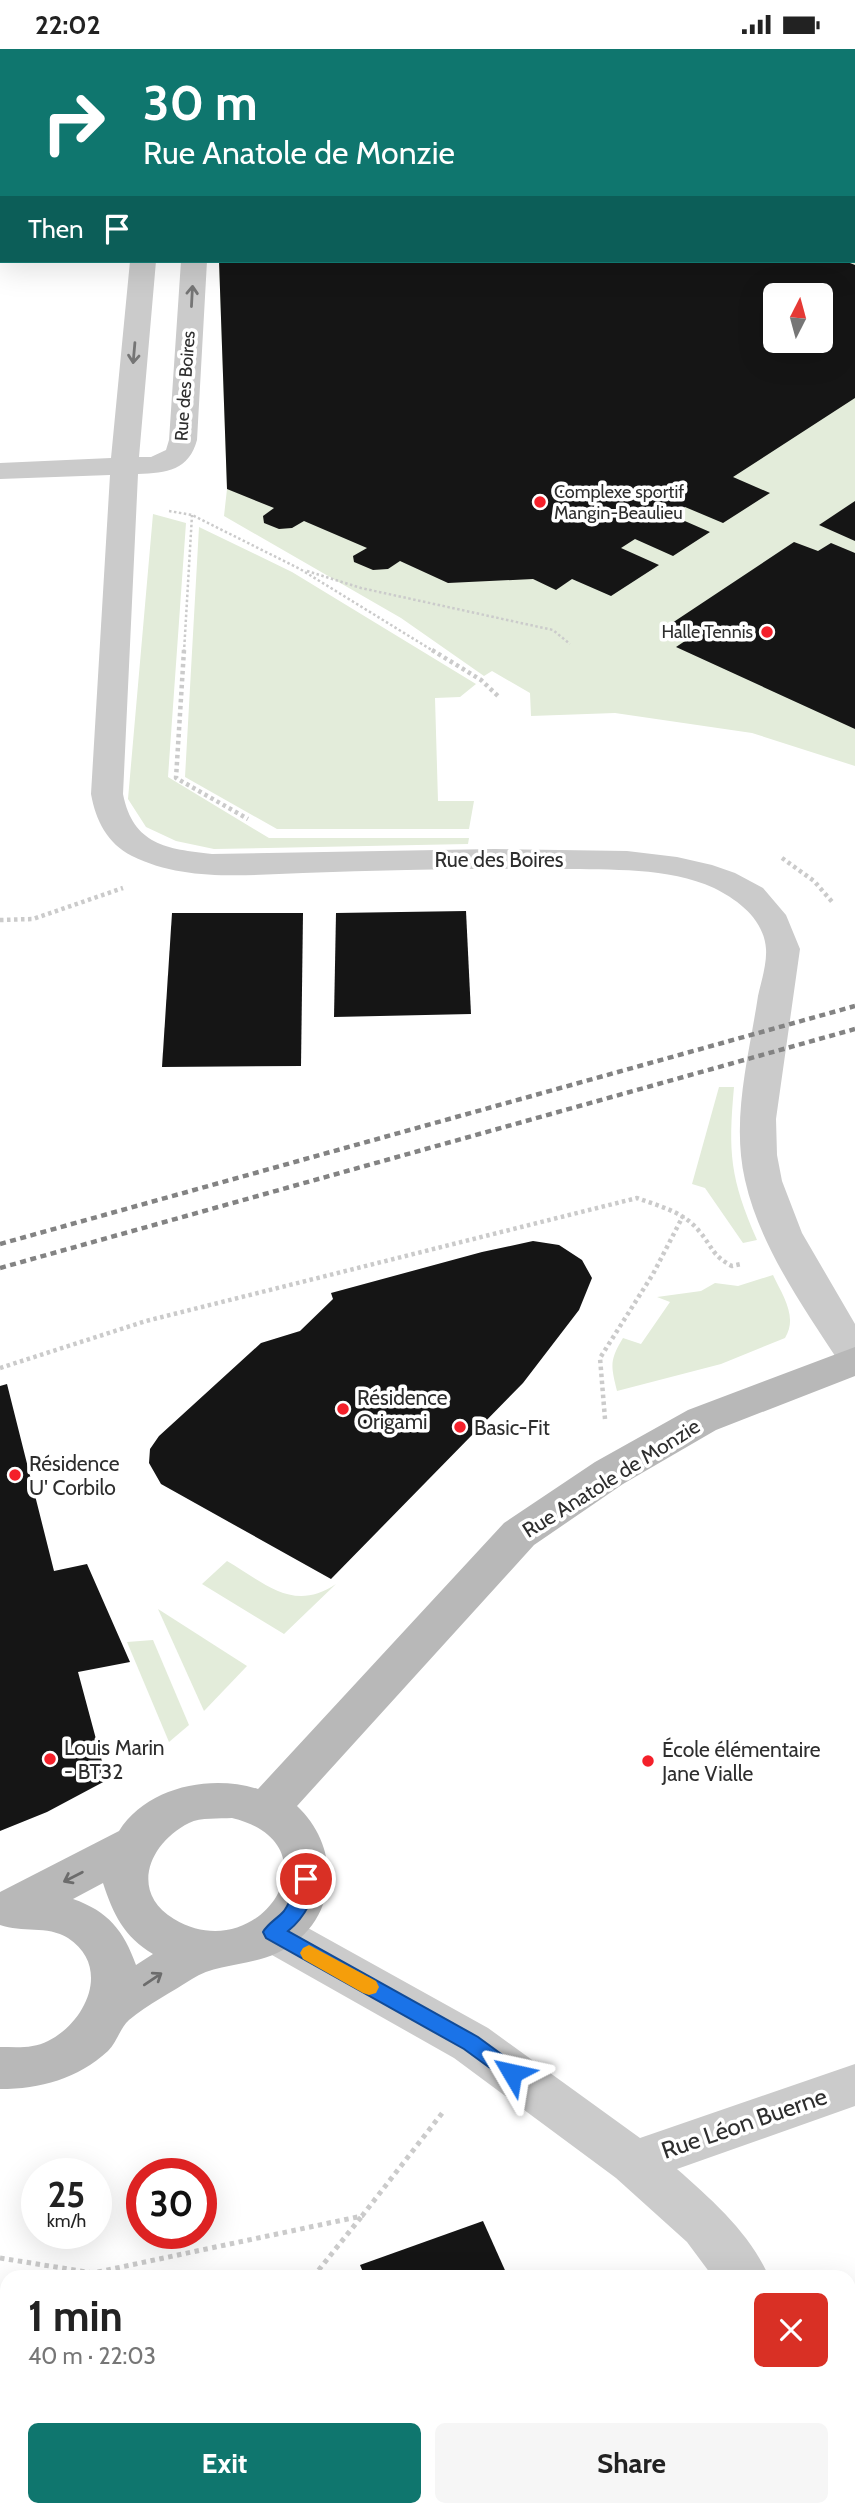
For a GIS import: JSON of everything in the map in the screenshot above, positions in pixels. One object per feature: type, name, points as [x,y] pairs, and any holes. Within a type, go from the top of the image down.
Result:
[{"type":"street","name":"Rue des Boires","points":[[143,263],[125,466],[107,794],[112,817],[127,837],[150,851],[183,860],[250,865],[505,858],[635,860],[683,869],[742,889],[767,909],[779,931],[783,949],[757,1119],[759,1156],[765,1188],[776,1220],[855,1355]]},
{"type":"street","name":"Rue des Boires","points":[[125,466],[155,465],[179,455],[183,440],[194,263]]},
{"type":"street","points":[[0,471],[125,466]]},
{"type":"street","name":"Rue Anatole de Monzie","points":[[266,1810],[519,1534],[609,1473],[702,1420],[855,1361]]},
{"type":"street","points":[[5,1910],[133,1845],[152,1823],[175,1808],[203,1801],[232,1800],[266,1810],[282,1820],[299,1839],[308,1864],[305,1893],[289,1919],[264,1939],[231,1950],[196,1951],[164,1940],[141,1921],[127,1899],[124,1872],[133,1845]]},
{"type":"street","points":[[5,1910],[49,1910],[68,1915],[92,1929],[107,1949],[115,1977],[111,2007]]},
{"type":"street","points":[[273,1932],[471,2043],[634,2162],[705,2227],[739,2270]]},
{"type":"street","points":[[0,2068],[31,2068],[65,2056],[93,2034],[111,2007],[196,1951]]},
{"type":"street","name":"Rue Léon Buerne","points":[[634,2162],[855,2085]]},
{"type":"path","points":[[124,504],[192,515],[300,569],[481,680],[498,696]]},
{"type":"path","points":[[192,515],[176,778],[248,820]]},
{"type":"path","points":[[300,569],[361,588],[553,631],[570,644]]},
{"type":"path","points":[[0,920],[33,919],[171,872],[183,860]]},
{"type":"path","points":[[0,1368],[146,1321],[636,1198],[683,1216],[653,1274],[600,1358],[609,1473]]},
{"type":"path","points":[[319,2270],[443,2112]]},
{"type":"path","points":[[117,2270],[362,2215]]},
{"type":"path","points":[[0,2258],[67,2270]]},
{"type":"green space","name":"Complexe sportif Mangin-Beaulieu","points":[[219,263],[855,263],[855,766],[752,733],[615,713],[531,716],[530,693],[492,671],[484,676],[401,618],[224,516],[227,489]]},
{"type":"green space","points":[[153,514],[186,523],[168,777],[269,838],[469,838],[468,844],[214,849],[176,841],[146,827],[128,799]]},
{"type":"green space","points":[[199,527],[292,572],[476,684],[460,697],[435,698],[438,801],[474,801],[469,829],[277,829],[185,777]]},
{"type":"green space","points":[[719,1087],[734,1087],[731,1130],[733,1165],[741,1199],[757,1240],[743,1243],[705,1188],[692,1184]]},
{"type":"green space","points":[[773,1275],[790,1314],[789,1330],[785,1338],[721,1364],[617,1391],[613,1369],[615,1352],[623,1338],[641,1344],[670,1302],[657,1297],[701,1291],[715,1283],[738,1286]]},
{"type":"green space","points":[[227,1561],[267,1586],[293,1595],[306,1596],[336,1584],[284,1634],[202,1584]]},
{"type":"green space","points":[[158,1609],[247,1666],[204,1711]]},
{"type":"green space","points":[[153,1640],[189,1725],[169,1742],[127,1642]]},
{"type":"building","name":"Complexe sportif Mangin-Beaulieu","points":[[219,263],[855,265],[855,398],[733,477],[770,493],[723,523],[685,507],[671,515],[710,532],[673,556],[635,539],[621,548],[659,565],[611,596],[572,579],[556,590],[533,579],[448,583],[400,561],[388,569],[373,570],[354,562],[353,556],[367,548],[304,521],[292,528],[279,529],[264,523],[263,516],[274,508],[227,489]]},
{"type":"building","points":[[855,501],[855,541],[819,525]]},
{"type":"building","name":"Halle Tennis","points":[[794,542],[818,551],[831,543],[855,553],[855,729],[676,647],[691,637],[666,627]]},
{"type":"building","points":[[466,911],[471,1014],[334,1017],[336,913]]},
{"type":"building","points":[[172,913],[303,913],[301,1066],[162,1067]]},
{"type":"building","name":"Résidence Origami","points":[[533,1241],[559,1245],[582,1260],[592,1278],[579,1310],[523,1383],[331,1579],[161,1484],[149,1463],[150,1449],[159,1436],[261,1343],[300,1331],[333,1299],[331,1293]]},
{"type":"building","name":"Résidence U' Corbilo","points":[[7,1384],[54,1571],[87,1564],[130,1662],[78,1672],[107,1780],[47,1812],[0,1831],[0,1386]]},
{"type":"building","points":[[483,2221],[505,2270],[362,2270],[360,2265]]},
{"type":"railway","points":[[0,1244],[855,1006]]},
{"type":"railway","points":[[0,1268],[855,1029]]},
{"type":"slow traffic","points":[[309,1953],[369,1987]]},
{"type":"place","name":"Complexe sportif Mangin-Beaulieu","points":[[540,502]]},
{"type":"place","name":"Halle Tennis","points":[[767,632]]},
{"type":"place","name":"Résidence Origami","points":[[343,1409]]},
{"type":"place","name":"Basic-Fit","points":[[460,1427]]},
{"type":"place","name":"Résidence U' Corbilo","points":[[15,1475]]},
{"type":"place","name":"Louis Marin - BT32","points":[[50,1759]]},
{"type":"place","name":"École élémentaire Jane Vialle","points":[[648,1761]]},
{"type":"route","points":[[306,1879],[305,1893],[289,1919],[273,1932],[471,2043],[512,2073]]}]
